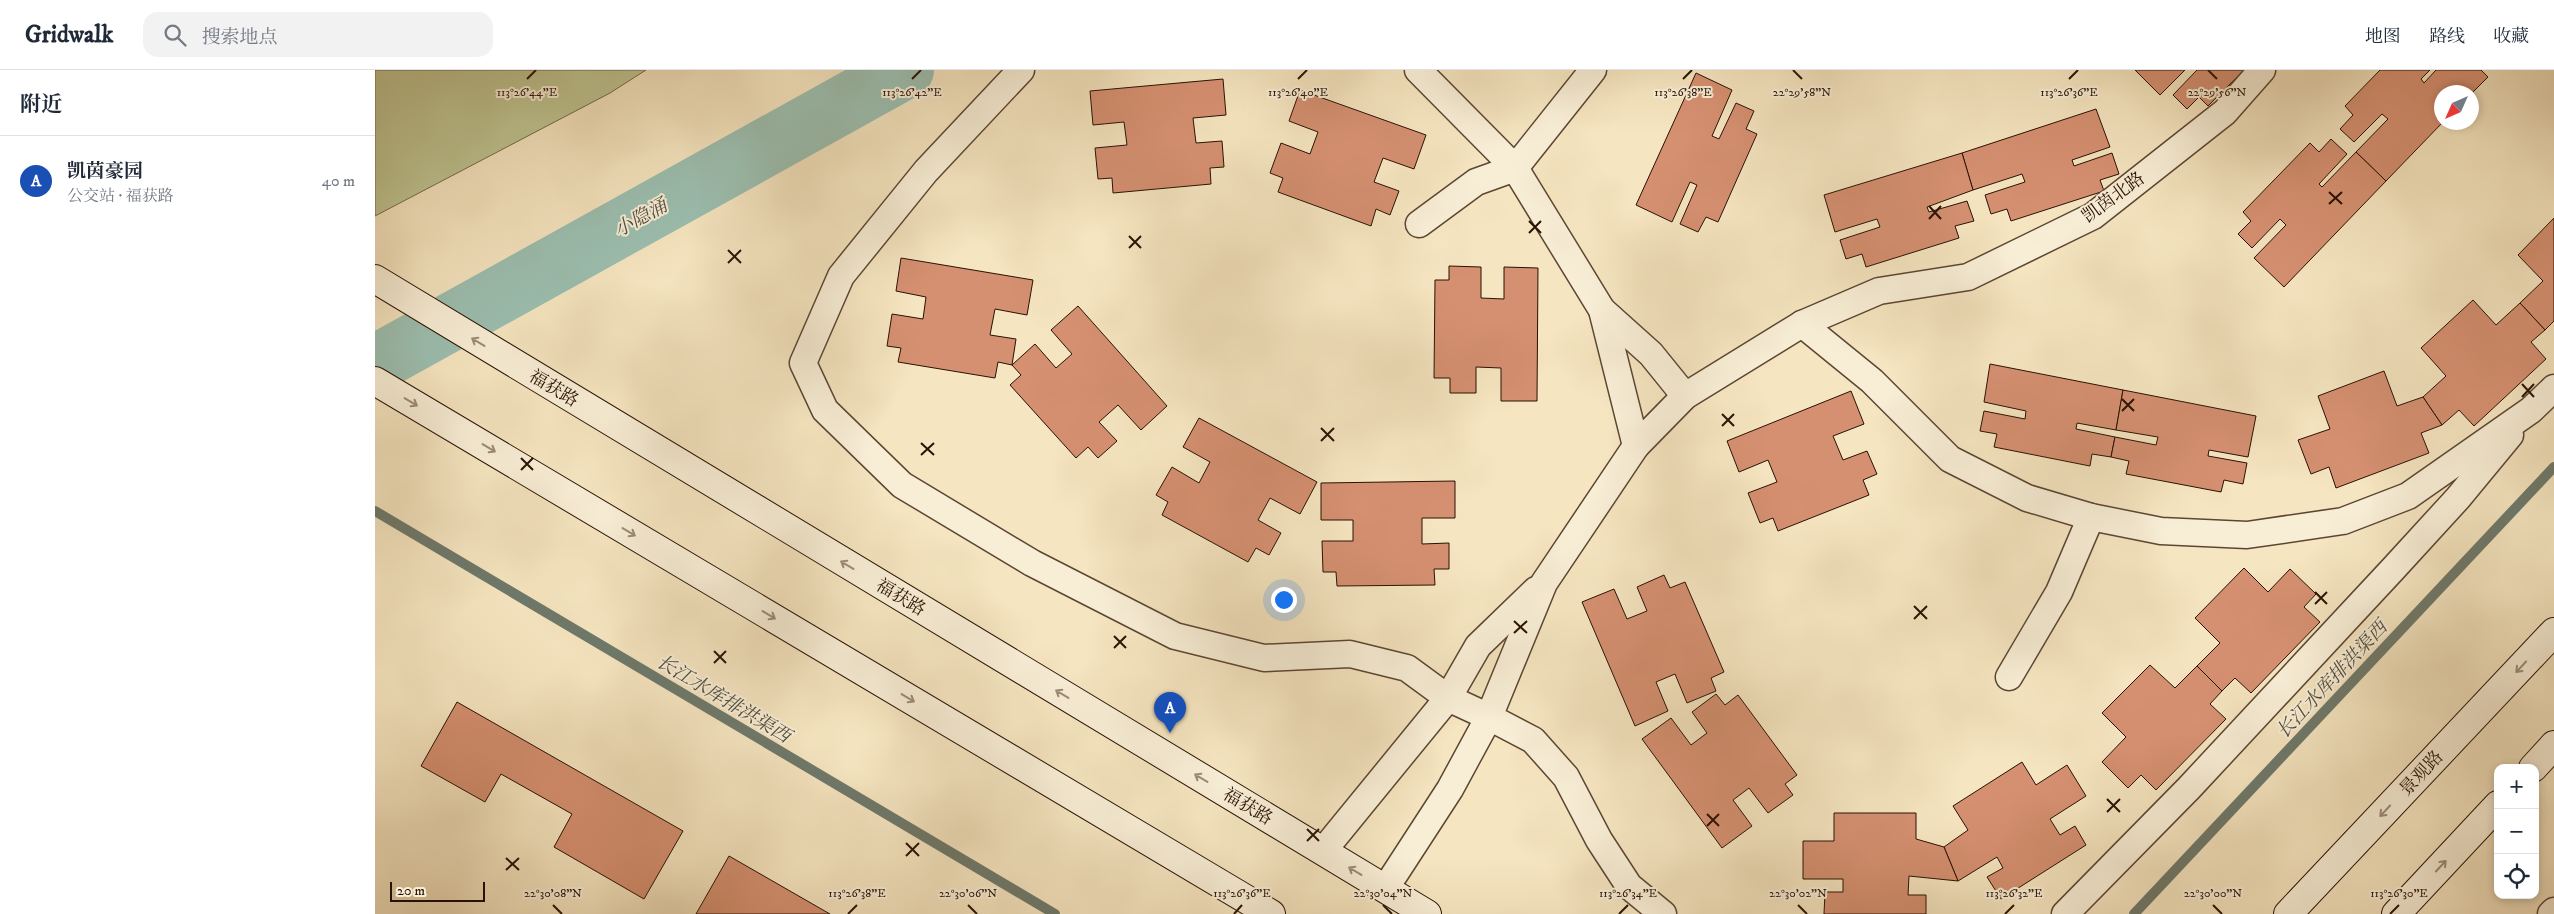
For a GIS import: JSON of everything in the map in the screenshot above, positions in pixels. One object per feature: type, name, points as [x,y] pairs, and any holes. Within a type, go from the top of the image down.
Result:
[{"type":"street","points":[[1021,70],[926,171],[841,276],[803,362],[825,410],[902,485],[1032,563],[1175,636],[1264,658],[1350,654],[1407,668],[1448,698],[1533,740],[1566,777],[1599,840],[1629,886],[1663,914]]},
{"type":"street","points":[[1417,70],[1515,168],[1602,310],[1651,354],[1685,396]]},
{"type":"street","points":[[1419,224],[1476,182],[1515,168],[1593,70]]},
{"type":"street","name":"凯茵北路","points":[[1543,583],[1636,446],[1685,396],[1802,324],[1879,291],[1968,277],[2093,216],[2225,112],[2262,70]]},
{"type":"street","name":"福获路","points":[[375,279],[1427,914]]},
{"type":"street","points":[[1602,310],[1636,446]]},
{"type":"street","points":[[1802,324],[1872,380],[1950,459],[2027,498],[2091,517],[2161,531],[2247,535],[2343,521],[2408,496],[2531,410]]},
{"type":"street","points":[[375,381],[1271,914]]},
{"type":"street","points":[[2065,914],[2189,788],[2393,569],[2458,498],[2531,410],[2554,388]]},
{"type":"street","points":[[2009,677],[2059,592],[2091,517]]},
{"type":"street","points":[[1323,851],[1448,698],[1478,646],[1543,583]]},
{"type":"street","points":[[1385,889],[1450,789],[1489,717],[1543,583]]},
{"type":"street","name":"景观路","points":[[2289,914],[2554,632]]},
{"type":"street","points":[[2537,764],[2554,745]]},
{"type":"street","points":[[2396,914],[2494,809]]},
{"type":"street","points":[[2551,914],[2554,911]]},
{"type":"green space","points":[[375,70],[646,70],[610,93],[375,216]]},
{"type":"building","points":[[2135,70],[2185,70],[2160,95]]},
{"type":"building","points":[[2197,70],[2244,70],[2208,106],[2199,97],[2187,109],[2173,95]]},
{"type":"building","points":[[2380,70],[2430,70],[2421,79],[2424,83],[2436,70],[2481,70],[2488,77],[2479,86],[2434,85],[2435,130],[2386,181],[2356,152],[2388,119],[2382,114],[2354,142],[2340,129],[2353,115],[2345,106]]},
{"type":"building","points":[[1696,73],[1732,90],[1712,136],[1719,139],[1736,103],[1754,111],[1746,129],[1757,134],[1718,222],[1706,217],[1698,232],[1680,224],[1697,185],[1690,182],[1672,222],[1636,205]]},
{"type":"building","points":[[1223,79],[1226,115],[1193,118],[1196,143],[1222,141],[1224,167],[1210,168],[1211,184],[1113,193],[1112,178],[1098,179],[1095,148],[1127,145],[1124,122],[1093,125],[1090,91]]},
{"type":"building","points":[[1300,90],[1426,135],[1414,169],[1383,158],[1374,182],[1399,191],[1390,215],[1376,209],[1371,226],[1278,192],[1283,178],[1270,173],[1281,143],[1310,154],[1318,132],[1289,121]]},
{"type":"building","points":[[2096,109],[2110,147],[2072,160],[2074,166],[2112,153],[2119,174],[2100,180],[2104,191],[2011,221],[2007,209],[1991,214],[1985,195],[2025,182],[2022,174],[1973,190],[1962,153]]},
{"type":"building","points":[[2331,139],[2347,154],[2319,184],[2322,187],[2356,152],[2386,181],[2284,287],[2254,258],[2286,225],[2280,219],[2252,248],[2238,234],[2251,221],[2243,212],[2310,143],[2319,152]]},
{"type":"building","points":[[1962,153],[1973,190],[1927,207],[1929,212],[1967,201],[1974,221],[1955,226],[1959,238],[1866,267],[1862,254],[1846,259],[1840,240],[1880,227],[1877,219],[1835,232],[1824,195]]},
{"type":"building","points":[[2554,218],[2554,321],[2545,330],[2520,303],[2543,281],[2518,255]]},
{"type":"building","points":[[901,258],[1033,280],[1027,315],[995,309],[990,335],[1016,339],[1012,365],[998,362],[995,378],[898,362],[901,348],[887,346],[892,314],[923,319],[926,297],[896,291]]},
{"type":"building","points":[[1449,266],[1481,267],[1481,298],[1504,299],[1504,267],[1538,268],[1537,401],[1501,401],[1501,368],[1476,367],[1476,393],[1450,393],[1450,378],[1434,378],[1435,280],[1449,280]]},
{"type":"building","points":[[2473,300],[2496,325],[2520,303],[2545,330],[2531,342],[2546,359],[2474,426],[2459,410],[2442,425],[2423,397],[2446,376],[2421,348]]},
{"type":"building","points":[[1078,306],[1167,406],[1141,430],[1118,405],[1099,422],[1117,441],[1098,458],[1088,447],[1076,458],[1010,385],[1021,375],[1012,365],[1035,344],[1056,368],[1072,354],[1051,330]]},
{"type":"building","points":[[1990,364],[2123,390],[2116,430],[2077,423],[2076,429],[2115,437],[2111,457],[2092,454],[2090,466],[1994,447],[1997,434],[1980,431],[1984,411],[2025,419],[2026,411],[1984,402]]},
{"type":"building","points":[[2384,371],[2397,406],[2423,397],[2442,425],[2421,433],[2429,453],[2336,488],[2329,467],[2311,474],[2298,440],[2330,429],[2318,396]]},
{"type":"building","points":[[2123,390],[2256,416],[2248,457],[2209,450],[2208,456],[2247,463],[2243,484],[2224,480],[2221,492],[2126,474],[2129,461],[2111,457],[2115,437],[2156,445],[2158,437],[2116,430]]},
{"type":"building","points":[[1851,391],[1864,424],[1833,436],[1843,460],[1867,451],[1877,474],[1863,480],[1869,495],[1778,531],[1773,518],[1760,523],[1748,493],[1777,482],[1768,460],[1739,472],[1727,441]]},
{"type":"building","points":[[1199,418],[1317,482],[1300,514],[1270,498],[1258,520],[1281,533],[1269,555],[1256,548],[1248,562],[1162,515],[1168,502],[1156,495],[1172,467],[1199,483],[1210,462],[1183,447]]},
{"type":"building","points":[[1455,481],[1455,518],[1422,518],[1422,544],[1449,543],[1449,569],[1434,569],[1435,585],[1337,586],[1336,572],[1323,572],[1322,541],[1353,541],[1353,520],[1321,520],[1321,483]]},
{"type":"building","points":[[2244,568],[2268,592],[2290,569],[2316,594],[2304,607],[2320,622],[2251,693],[2235,678],[2222,691],[2197,666],[2220,643],[2195,618]]},
{"type":"building","points":[[1664,575],[1670,588],[1685,582],[1724,672],[1711,678],[1716,691],[1687,703],[1675,674],[1656,682],[1668,711],[1635,726],[1582,602],[1614,589],[1627,619],[1647,611],[1637,587]]},
{"type":"building","points":[[2150,665],[2175,688],[2197,666],[2222,691],[2210,704],[2226,719],[2156,790],[2141,775],[2128,788],[2102,762],[2126,737],[2102,713]]},
{"type":"building","points":[[1716,694],[1725,705],[1738,695],[1797,775],[1785,784],[1793,795],[1768,813],[1749,788],[1733,800],[1752,826],[1722,848],[1642,739],[1671,718],[1691,745],[1707,733],[1692,712]]},
{"type":"building","points":[[457,702],[683,831],[644,899],[554,847],[572,814],[501,774],[485,802],[421,766]]},
{"type":"building","points":[[2022,762],[2036,785],[2067,765],[2086,796],[2050,819],[2060,835],[2075,826],[2086,845],[2001,899],[1987,877],[2003,868],[1997,857],[1958,881],[1944,847],[1968,830],[1953,806]]},
{"type":"building","points":[[1834,813],[1916,813],[1916,839],[1944,847],[1958,881],[1909,876],[1908,895],[1926,895],[1926,914],[1824,914],[1825,892],[1843,892],[1843,879],[1803,879],[1803,841],[1834,841]]},
{"type":"building","points":[[729,856],[830,914],[696,914]]},
{"type":"waterway","name":"小隐涌","points":[[375,364],[905,70]]},
{"type":"waterway","name":"长江水库排洪渠西","points":[[2134,914],[2554,467]]},
{"type":"waterway","name":"长江水库排洪渠西","points":[[375,511],[1055,914]]},
{"type":"place","name":"凯茵豪园","points":[[1170,733]]}]
